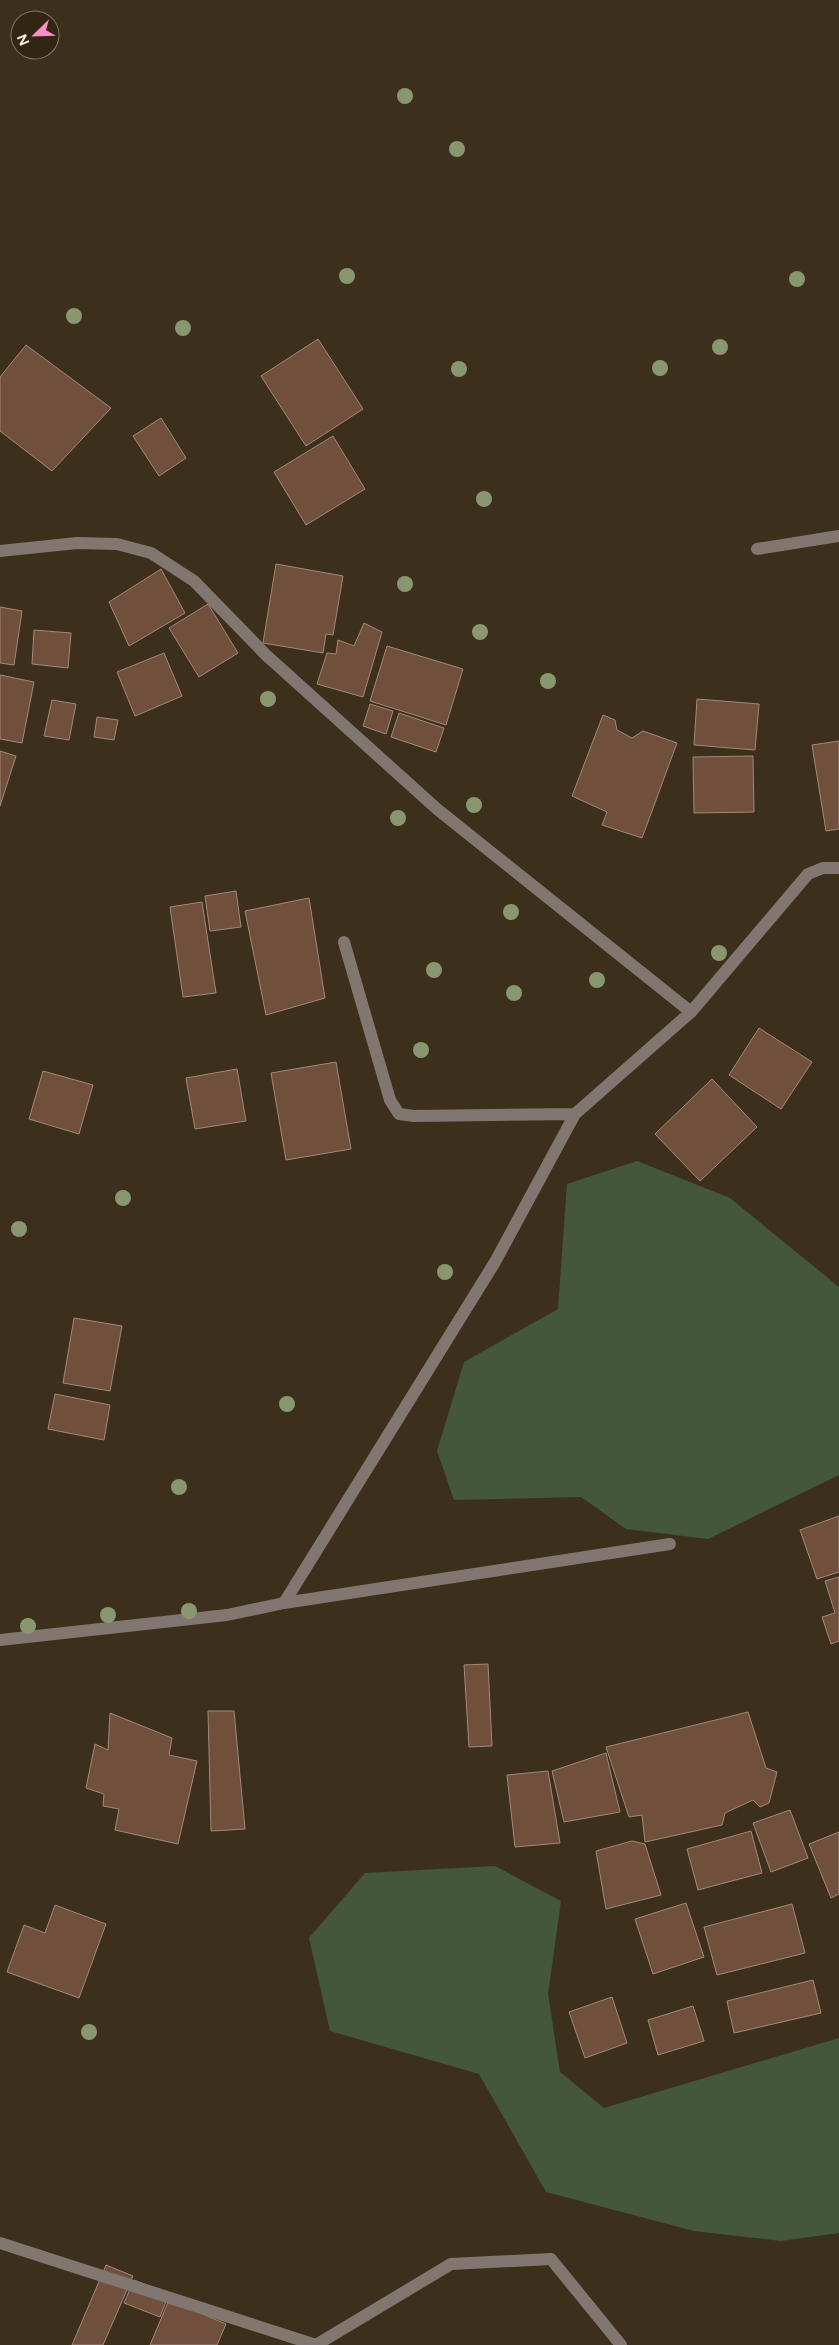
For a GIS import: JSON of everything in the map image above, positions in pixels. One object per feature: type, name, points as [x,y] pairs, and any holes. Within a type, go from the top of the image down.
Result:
[{"type":"street","points":[[757,549],[839,536]]},
{"type":"street","points":[[0,552],[77,543],[117,544],[151,553],[187,576],[266,654],[437,809],[692,1012]]},
{"type":"street","points":[[284,1604],[495,1262],[575,1114],[692,1012],[808,874],[823,868],[839,868]]},
{"type":"street","points":[[344,942],[390,1100],[399,1114],[414,1116],[575,1114]]},
{"type":"street","points":[[0,1640],[227,1615],[284,1604],[670,1544]]},
{"type":"street","points":[[0,2244],[316,2345],[452,2264],[551,2259],[621,2345]]},
{"type":"green space","points":[[637,1161],[730,1198],[839,1287],[839,1475],[708,1539],[626,1529],[581,1497],[454,1500],[437,1451],[464,1362],[558,1309],[567,1184]]},
{"type":"green space","points":[[495,1866],[561,1901],[548,1994],[560,2072],[604,2108],[839,2038],[839,2233],[781,2241],[694,2231],[546,2192],[479,2074],[330,2031],[309,1938],[365,1873]]},
{"type":"building","points":[[318,339],[363,409],[306,446],[261,376]]},
{"type":"building","points":[[26,345],[111,408],[52,471],[0,431],[0,377]]},
{"type":"building","points":[[161,418],[186,458],[159,476],[133,436]]},
{"type":"building","points":[[333,436],[365,489],[306,525],[274,472]]},
{"type":"building","points":[[276,564],[343,576],[333,635],[326,634],[323,653],[263,643]]},
{"type":"building","points":[[161,569],[185,613],[129,646],[109,602]]},
{"type":"building","points":[[208,604],[238,653],[199,677],[169,628]]},
{"type":"building","points":[[0,607],[22,611],[14,665],[0,663]]},
{"type":"building","points":[[364,623],[382,632],[363,697],[317,684],[327,653],[336,654],[338,640],[354,646]]},
{"type":"building","points":[[34,630],[71,633],[68,668],[32,664]]},
{"type":"building","points":[[387,646],[463,669],[446,725],[370,701]]},
{"type":"building","points":[[164,653],[182,696],[135,716],[117,672]]},
{"type":"building","points":[[0,675],[34,682],[22,743],[0,739]]},
{"type":"building","points":[[697,699],[759,704],[755,750],[694,745]]},
{"type":"building","points":[[52,700],[76,704],[69,740],[44,736]]},
{"type":"building","points":[[370,704],[393,711],[386,734],[363,726]]},
{"type":"building","points":[[399,713],[444,728],[436,752],[391,737]]},
{"type":"building","points":[[603,715],[615,720],[617,730],[632,738],[643,731],[677,743],[642,838],[602,825],[607,812],[572,796]]},
{"type":"building","points":[[97,717],[118,720],[114,740],[94,737]]},
{"type":"building","points":[[839,741],[839,829],[826,831],[812,745]]},
{"type":"building","points":[[0,751],[16,756],[0,806]]},
{"type":"building","points":[[753,756],[754,812],[694,813],[693,757]]},
{"type":"building","points":[[236,891],[241,927],[210,931],[205,896]]},
{"type":"building","points":[[309,898],[325,998],[266,1015],[245,911]]},
{"type":"building","points":[[202,902],[216,993],[183,997],[170,907]]},
{"type":"building","points":[[759,1028],[812,1062],[781,1109],[729,1075]]},
{"type":"building","points":[[336,1062],[351,1149],[286,1160],[271,1073]]},
{"type":"building","points":[[237,1069],[246,1121],[195,1129],[186,1078]]},
{"type":"building","points":[[43,1071],[93,1085],[79,1134],[29,1119]]},
{"type":"building","points":[[712,1079],[757,1127],[700,1181],[655,1134]]},
{"type":"building","points":[[74,1318],[122,1326],[110,1391],[63,1383]]},
{"type":"building","points":[[55,1394],[110,1405],[104,1440],[48,1429]]},
{"type":"building","points":[[839,1516],[839,1572],[817,1579],[800,1530]]},
{"type":"building","points":[[839,1577],[839,1641],[831,1644],[822,1617],[835,1613],[825,1581]]},
{"type":"building","points":[[488,1664],[492,1746],[469,1747],[464,1665]]},
{"type":"building","points":[[208,1711],[234,1711],[245,1829],[211,1831]]},
{"type":"building","points":[[748,1712],[766,1768],[777,1772],[769,1803],[760,1807],[753,1800],[725,1813],[722,1825],[645,1842],[642,1815],[629,1817],[606,1747]]},
{"type":"building","points":[[110,1713],[172,1738],[169,1755],[197,1761],[178,1844],[115,1830],[119,1809],[103,1806],[104,1794],[86,1788],[95,1744],[108,1750]]},
{"type":"building","points":[[606,1753],[620,1812],[564,1822],[552,1771]]},
{"type":"building","points":[[548,1771],[560,1843],[515,1847],[507,1775]]},
{"type":"building","points":[[790,1810],[808,1858],[771,1872],[753,1823]]},
{"type":"building","points":[[751,1831],[762,1873],[698,1890],[687,1849]]},
{"type":"building","points":[[839,1832],[839,1894],[831,1898],[809,1844]]},
{"type":"building","points":[[632,1841],[645,1844],[661,1895],[606,1909],[596,1851]]},
{"type":"building","points":[[686,1903],[704,1957],[653,1974],[635,1919]]},
{"type":"building","points":[[792,1904],[805,1953],[717,1975],[704,1927]]},
{"type":"building","points":[[55,1905],[106,1924],[79,1998],[7,1972],[24,1925],[45,1933]]},
{"type":"building","points":[[813,1980],[821,2013],[734,2033],[727,2001]]},
{"type":"building","points":[[612,1997],[627,2043],[585,2058],[569,2012]]},
{"type":"building","points":[[693,2006],[704,2041],[658,2055],[648,2020]]},
{"type":"building","points":[[106,2265],[133,2276],[103,2345],[72,2345]]},
{"type":"building","points":[[134,2280],[169,2294],[160,2317],[124,2303]]},
{"type":"building","points":[[169,2300],[226,2324],[217,2345],[150,2345]]}]
